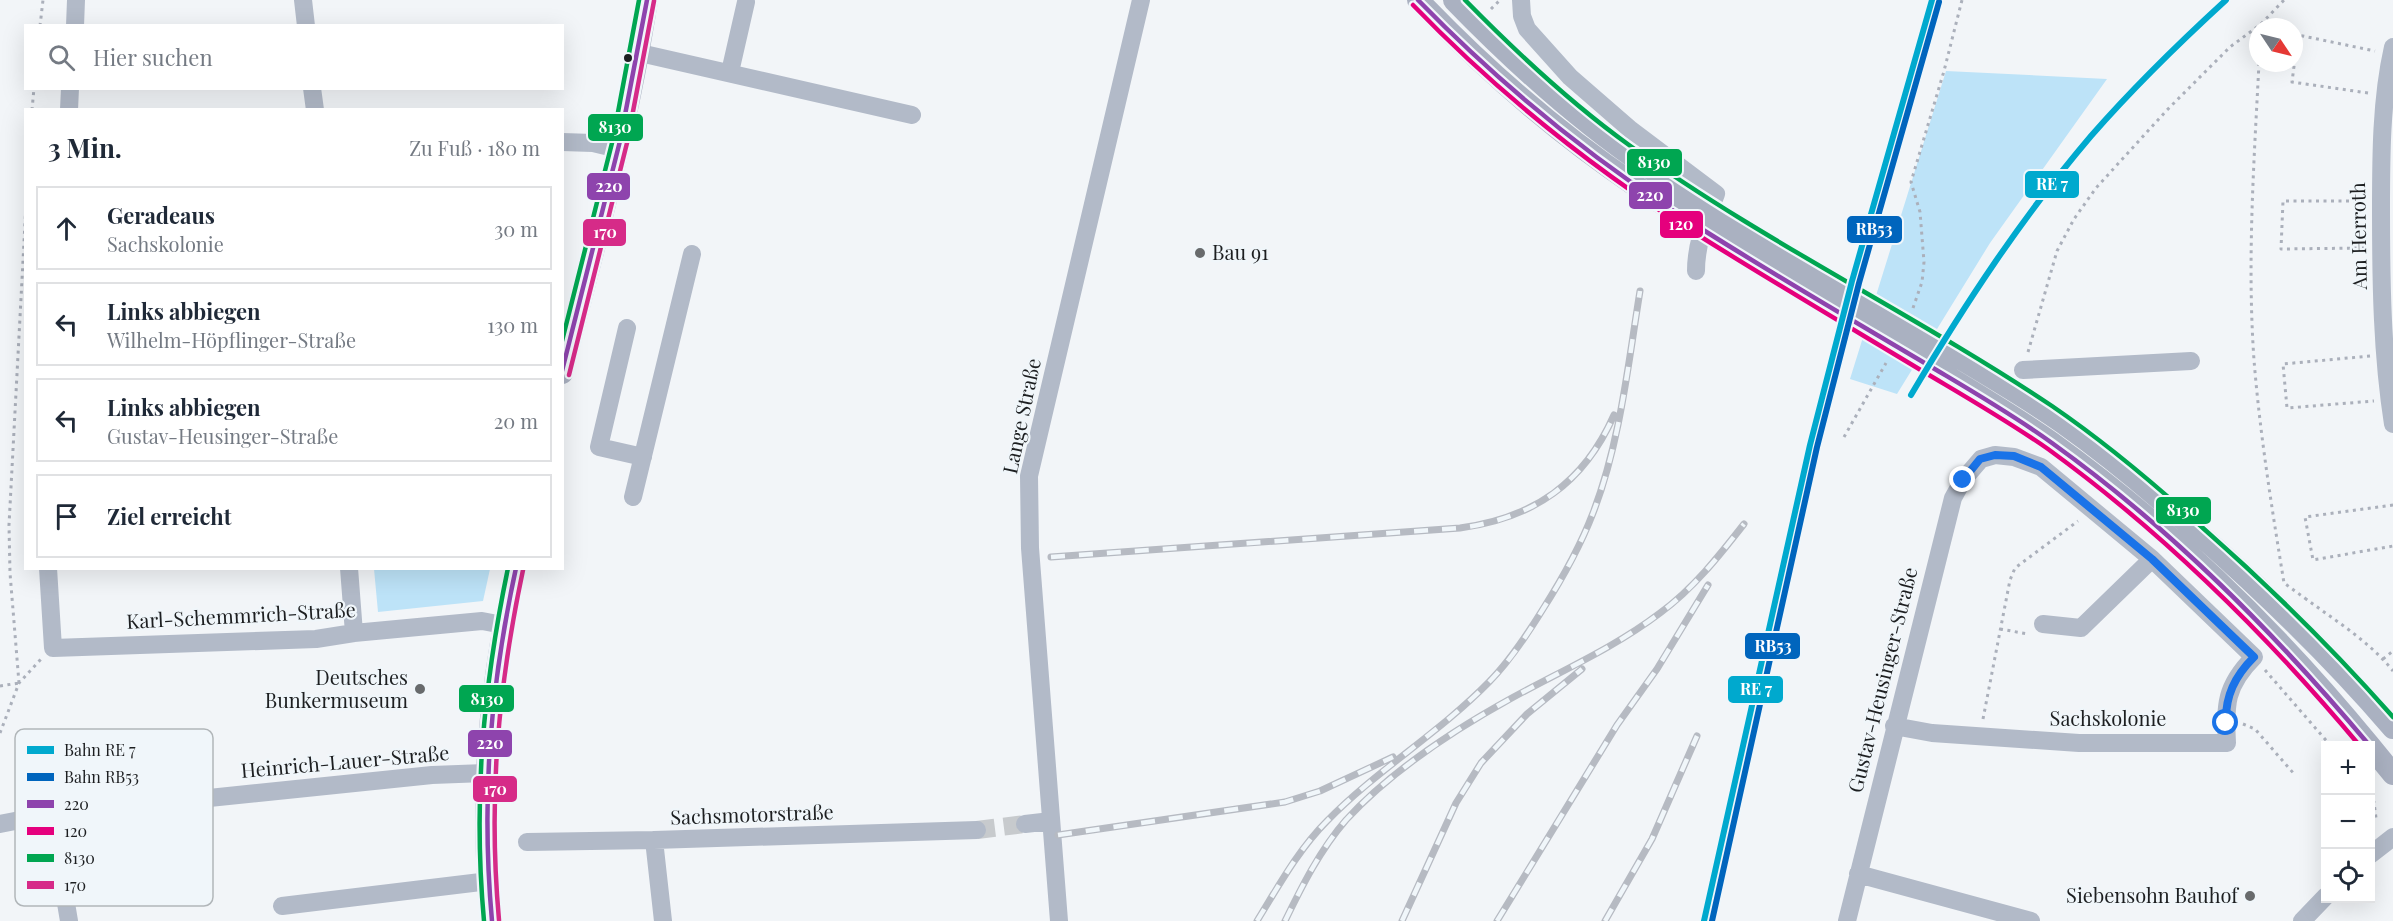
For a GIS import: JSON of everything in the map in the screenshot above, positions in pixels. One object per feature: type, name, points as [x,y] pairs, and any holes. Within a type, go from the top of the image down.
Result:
[{"type":"main road","points":[[564,365],[618,149],[640,52],[647,0]]},
{"type":"main road","points":[[1418,0],[1465,48],[1514,92],[1636,186],[2052,443],[2152,521],[2282,644],[2366,741]]},
{"type":"main road","points":[[1454,0],[1484,22],[1529,74],[1578,115],[1649,168],[2062,422],[2125,469],[2219,552],[2304,632],[2393,728]]},
{"type":"main road","points":[[492,921],[485,773],[492,697],[503,625],[516,570]]},
{"type":"main road","points":[[2375,752],[2393,774]]},
{"type":"street","points":[[75,24],[76,0]]},
{"type":"street","points":[[303,0],[306,24]]},
{"type":"street","name":"Lange Straße","points":[[1059,921],[1030,548],[1029,476],[1141,0]]},
{"type":"street","points":[[1521,0],[1522,16],[1527,29],[1570,77],[1631,130],[1716,194],[1702,229],[1696,255],[1696,271]]},
{"type":"street","points":[[729,72],[746,2]]},
{"type":"street","name":"Am Herroth","points":[[2392,51],[2386,95],[2381,247],[2386,354],[2393,424]]},
{"type":"street","points":[[640,52],[912,115]]},
{"type":"street","points":[[69,108],[70,90]]},
{"type":"street","points":[[312,90],[315,108]]},
{"type":"street","points":[[564,142],[593,143],[618,149]]},
{"type":"street","points":[[633,497],[692,254]]},
{"type":"street","points":[[627,328],[599,447],[643,457]]},
{"type":"street","points":[[2023,370],[2191,362]]},
{"type":"street","name":"Gustav-Heusinger-Straße","points":[[1847,921],[1894,726],[1953,498],[1963,480],[1980,459],[1995,455],[2014,456],[2041,467],[2094,509]]},
{"type":"street","points":[[2094,509],[2152,559],[2254,657]]},
{"type":"street","points":[[2043,624],[2081,628],[2152,559]]},
{"type":"street","points":[[48,570],[53,648]]},
{"type":"street","points":[[349,570],[354,633]]},
{"type":"street","name":"Karl-Schemmrich-Straße","points":[[53,648],[316,639],[354,633],[482,621],[503,625]]},
{"type":"street","name":"Sachskolonie","points":[[1894,726],[1932,733],[2079,743],[2227,743],[2225,708],[2230,689],[2241,670],[2254,657]]},
{"type":"street","name":"Heinrich-Lauer-Straße","points":[[213,798],[432,775],[485,773]]},
{"type":"street","points":[[0,824],[15,821]]},
{"type":"street","points":[[1025,824],[1051,821]]},
{"type":"street","name":"Sachsmotorstraße","points":[[527,842],[977,830]]},
{"type":"street","points":[[2375,851],[2393,837]]},
{"type":"street","points":[[654,840],[663,921]]},
{"type":"street","points":[[1858,874],[2031,921]]},
{"type":"street","points":[[282,906],[489,881]]},
{"type":"street","points":[[2302,921],[2321,900]]},
{"type":"street","points":[[66,906],[69,921]]},
{"type":"path","points":[[40,24],[43,0]]},
{"type":"path","points":[[1484,22],[1500,0]]},
{"type":"path","points":[[1911,314],[1922,282],[1924,262],[1920,212],[1911,182],[1944,72],[1962,0]]},
{"type":"path","points":[[2268,18],[2284,0]]},
{"type":"path","points":[[2023,370],[2057,251],[2074,219],[2096,188],[2167,110],[2230,47],[2249,34]]},
{"type":"path","points":[[2303,36],[2392,51]]},
{"type":"path","points":[[2259,72],[2251,210],[2254,359],[2266,474],[2284,583],[2306,599]]},
{"type":"path","points":[[2293,72],[2292,82],[2386,95]]},
{"type":"path","points":[[32,108],[34,90]]},
{"type":"path","points":[[2381,201],[2283,201],[2281,249],[2381,247]]},
{"type":"path","points":[[19,683],[10,573],[9,525],[24,242]]},
{"type":"path","points":[[2386,354],[2283,364],[2287,408],[2390,400]]},
{"type":"path","points":[[1844,437],[1890,355]]},
{"type":"path","points":[[2393,505],[2305,517],[2313,560],[2393,546]]},
{"type":"path","points":[[1979,737],[2010,580],[2015,568],[2094,509]]},
{"type":"path","points":[[2000,629],[2036,635],[2043,629],[2043,624]]},
{"type":"path","points":[[0,733],[19,683],[53,648]]},
{"type":"path","points":[[2383,659],[2393,651]]},
{"type":"path","points":[[2254,657],[2327,741]]},
{"type":"path","points":[[0,686],[19,683]]},
{"type":"path","points":[[2226,723],[2242,724],[2255,729],[2295,775]]},
{"type":"path","points":[[2371,795],[2376,819]]},
{"type":"shaded area","points":[[1946,71],[2107,79],[1990,243],[1897,394],[1850,379]]},
{"type":"shaded area","points":[[374,570],[490,570],[483,601],[378,612]]},
{"type":"tunnel","points":[[977,830],[1025,824]]},
{"type":"railway","points":[[1257,921],[1289,869],[1317,832],[1346,802],[1450,718],[1489,682],[1518,647],[1550,598],[1593,513],[1610,459],[1617,432],[1640,291]]},
{"type":"railway","points":[[1051,557],[1460,528],[1487,523],[1533,506],[1572,478],[1588,460],[1614,415]]},
{"type":"railway","points":[[1285,921],[1328,844],[1346,820],[1382,785],[1467,724],[1642,626],[1672,604],[1694,583],[1744,524]]},
{"type":"railway","points":[[1497,921],[1617,725],[1657,669],[1708,585]]},
{"type":"railway","points":[[1402,921],[1456,803],[1481,763],[1527,714],[1582,669]]},
{"type":"railway","points":[[1605,921],[1652,839],[1697,736]]},
{"type":"railway","points":[[1058,835],[1285,802],[1320,791],[1393,757]]},
{"type":"transit line","name":"8130","points":[[564,333],[613,139],[639,0]]},
{"type":"transit line","name":"220","points":[[564,363],[620,141],[647,0]]},
{"type":"transit line","name":"220","points":[[1418,0],[1477,58],[1539,112],[1638,187],[1703,230],[2006,412],[2096,476],[2139,511],[2220,584],[2297,663],[2366,741]]},
{"type":"transit line","name":"8130","points":[[1465,0],[1544,76],[1585,112],[1629,145],[1733,214],[2000,372],[2072,420],[2111,450],[2186,513],[2278,597],[2393,717]]},
{"type":"transit line","points":[[1704,921],[1810,445],[1852,281],[1932,0]]},
{"type":"transit line","points":[[1911,395],[1995,262],[2041,198],[2091,136],[2140,83],[2226,0]]},
{"type":"transit line","name":"170","points":[[569,375],[627,143],[654,1]]},
{"type":"transit line","name":"120","points":[[1413,5],[1516,102],[1627,188],[1733,257],[2002,419],[2048,449],[2091,482],[2174,551],[2213,588],[2288,665],[2356,741]]},
{"type":"transit line","name":"8130","points":[[484,921],[480,832],[482,744],[492,657],[508,570]]},
{"type":"transit line","name":"220","points":[[492,921],[487,831],[490,744],[500,657],[516,570]]},
{"type":"transit line","name":"170","points":[[499,920],[495,787],[507,657],[523,570]]},
{"type":"rail line","name":"RB53","points":[[1712,921],[1817,447],[1859,283],[1939,2]]},
{"type":"place","name":"Bau 91","points":[[1200,253]]},
{"type":"place","name":"Deutsches Bunkermuseum","points":[[420,689]]},
{"type":"place","name":"Siebensohn Bauhof","points":[[2250,896]]},
{"type":"route","points":[[1963,480],[1980,459],[1995,455],[2014,456],[2041,467],[2152,559],[2254,657],[2241,670],[2230,689],[2225,708],[2226,723]]}]
